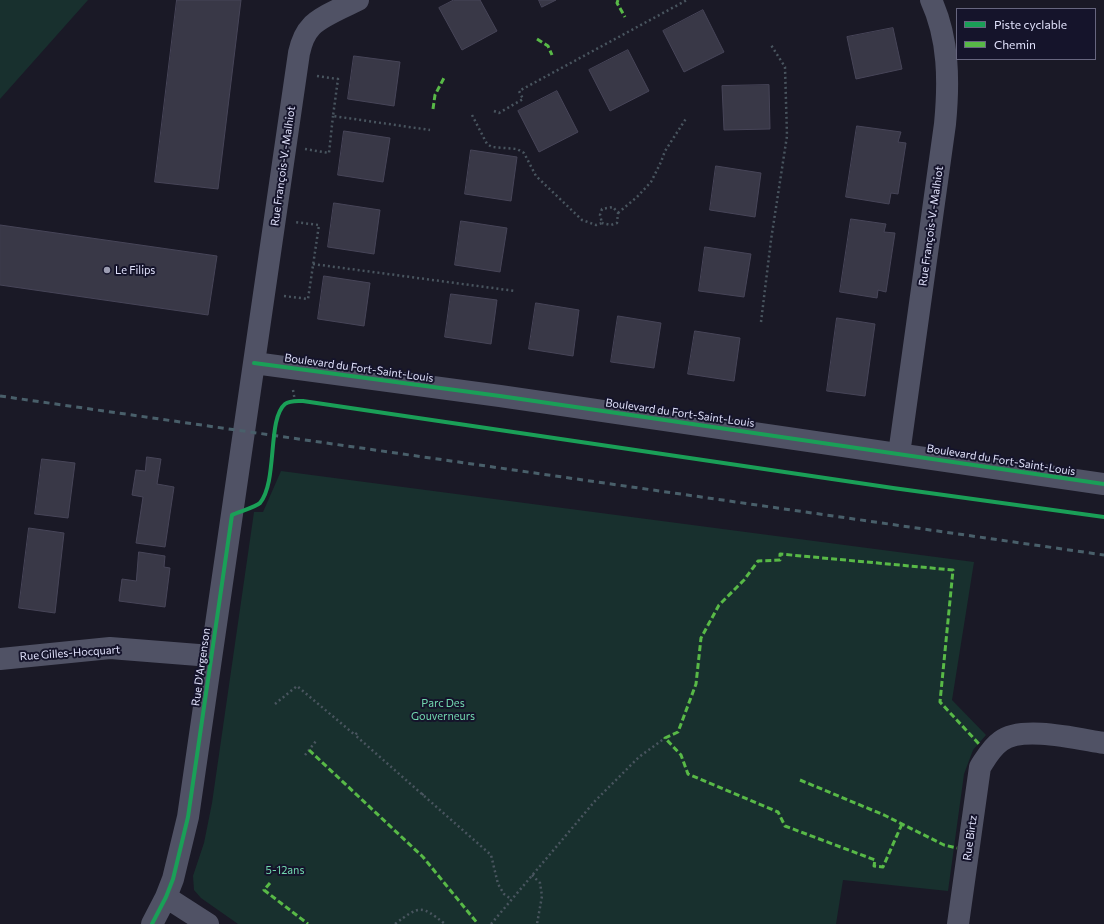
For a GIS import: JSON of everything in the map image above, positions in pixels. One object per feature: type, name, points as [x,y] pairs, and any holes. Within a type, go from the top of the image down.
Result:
[{"type":"street","name":"Rue François-V.-Malhiot","points":[[254,363],[302,40],[311,26],[321,19],[358,0]]},
{"type":"street","name":"Rue François-V.-Malhiot","points":[[898,454],[948,94],[948,75],[943,38],[931,0]]},
{"type":"street","name":"Boulevard du Fort-Saint-Louis","points":[[254,363],[500,396],[1104,484]]},
{"type":"street","name":"Rue D'Argenson","points":[[152,924],[166,897],[173,879],[188,817],[254,363]]},
{"type":"street","name":"Rue Gilles-Hocquart","points":[[0,659],[110,648],[211,656]]},
{"type":"street","name":"Rue Birtz","points":[[958,924],[980,767],[988,753],[1002,740],[1018,734],[1040,733],[1104,743]]},
{"type":"street","points":[[166,897],[208,924]]},
{"type":"path","points":[[494,111],[499,113],[523,99],[519,91],[687,0]]},
{"type":"path","points":[[761,322],[771,240],[787,136],[785,67],[771,45]]},
{"type":"path","points":[[286,146],[329,153],[338,79],[296,73]]},
{"type":"path","points":[[472,115],[487,144],[492,147],[517,149],[524,153],[536,176],[582,220],[596,225],[602,223],[611,225],[617,222],[618,213],[614,207],[602,209],[600,215],[602,223]]},
{"type":"path","points":[[333,116],[430,130]]},
{"type":"path","points":[[618,213],[637,197],[651,182],[665,151],[687,117]]},
{"type":"path","points":[[264,293],[308,299],[319,225],[275,219]]},
{"type":"path","points":[[313,264],[515,291]]},
{"type":"path","points":[[292,387],[294,401],[303,401]]},
{"type":"path","points":[[275,704],[297,686],[356,734],[422,795],[491,855],[498,884],[504,894],[511,900]]},
{"type":"path","points":[[491,924],[595,801],[639,757],[665,738]]},
{"type":"path","points":[[305,755],[316,741]]},
{"type":"path","points":[[422,795],[425,792]]},
{"type":"path","points":[[532,875],[540,883],[542,896],[537,924]]},
{"type":"path","points":[[395,924],[409,914],[420,909],[429,911],[446,924]]},
{"type":"green space","points":[[0,0],[88,0],[0,99]]},
{"type":"green space","name":"Parc Des Gouverneurs","points":[[281,471],[974,562],[952,700],[986,735],[973,750],[964,774],[948,891],[843,880],[836,924],[238,924],[201,898],[194,890],[193,876],[204,843],[212,803],[254,512],[263,512]]},
{"type":"building","points":[[177,0],[241,0],[218,189],[155,182]]},
{"type":"building","points":[[454,0],[480,0],[497,31],[462,50],[439,8]]},
{"type":"building","points":[[539,0],[556,0],[542,7]]},
{"type":"building","points":[[703,10],[724,52],[684,72],[663,31]]},
{"type":"building","points":[[893,28],[902,69],[856,79],[847,37]]},
{"type":"building","points":[[628,50],[649,91],[610,111],[589,70]]},
{"type":"building","points":[[354,56],[400,62],[394,106],[348,99]]},
{"type":"building","points":[[769,85],[770,129],[724,130],[722,86]]},
{"type":"building","points":[[557,91],[578,132],[539,152],[518,111]]},
{"type":"building","points":[[857,126],[901,132],[898,142],[906,143],[898,194],[891,193],[889,204],[846,197]]},
{"type":"building","points":[[344,131],[390,138],[383,182],[338,175]]},
{"type":"building","points":[[471,150],[517,157],[511,201],[465,194]]},
{"type":"building","points":[[716,166],[761,173],[755,217],[710,210]]},
{"type":"building","points":[[334,203],[380,210],[374,254],[328,247]]},
{"type":"building","points":[[851,219],[886,224],[884,232],[895,233],[886,292],[878,290],[877,298],[840,292]]},
{"type":"building","points":[[461,221],[507,228],[500,272],[455,265]]},
{"type":"building","name":"Le Filips","points":[[0,225],[217,256],[208,315],[0,285]]},
{"type":"building","points":[[705,247],[751,254],[744,297],[699,291]]},
{"type":"building","points":[[324,276],[370,283],[364,326],[318,319]]},
{"type":"building","points":[[451,294],[497,300],[491,344],[445,337]]},
{"type":"building","points":[[536,303],[579,310],[573,356],[529,349]]},
{"type":"building","points":[[618,316],[661,323],[654,368],[611,362]]},
{"type":"building","points":[[837,318],[875,324],[865,396],[827,391]]},
{"type":"building","points":[[695,331],[740,338],[734,381],[688,374]]},
{"type":"building","points":[[147,457],[161,459],[157,484],[174,487],[165,547],[136,543],[143,497],[132,495],[136,470],[145,471]]},
{"type":"building","points":[[42,459],[75,463],[68,518],[35,514]]},
{"type":"building","points":[[29,528],[64,533],[55,613],[19,608]]},
{"type":"building","points":[[139,552],[165,556],[164,567],[170,568],[165,607],[119,601],[122,579],[136,581]]},
{"type":"railway","points":[[0,396],[1104,555]]},
{"type":"marked path","points":[[618,0],[617,3],[625,17]]},
{"type":"marked path","points":[[537,39],[548,46],[552,55]]},
{"type":"marked path","points":[[433,109],[435,95],[445,76]]},
{"type":"marked path","points":[[902,824],[883,867],[874,866],[875,860],[785,826],[778,812],[688,774],[681,755],[665,738],[678,732],[696,684],[701,638],[719,605],[744,580],[758,561],[780,560],[780,554],[953,570],[940,702],[980,745]]},
{"type":"marked path","points":[[309,750],[423,857],[478,924]]},
{"type":"marked path","points":[[800,780],[884,815],[944,845],[957,848]]},
{"type":"marked path","points":[[270,883],[264,890],[308,924]]},
{"type":"cycle path","points":[[254,363],[500,396],[1104,484]]},
{"type":"cycle path","points":[[152,924],[166,897],[173,879],[188,817],[232,515],[258,505],[266,493],[276,423],[279,412],[285,404],[289,402],[303,401],[893,488],[1104,517]]},
{"type":"place","name":"Le Filips","points":[[107,270]]},
{"type":"park label","name":"5-12ans","points":[[285,870]]}]
